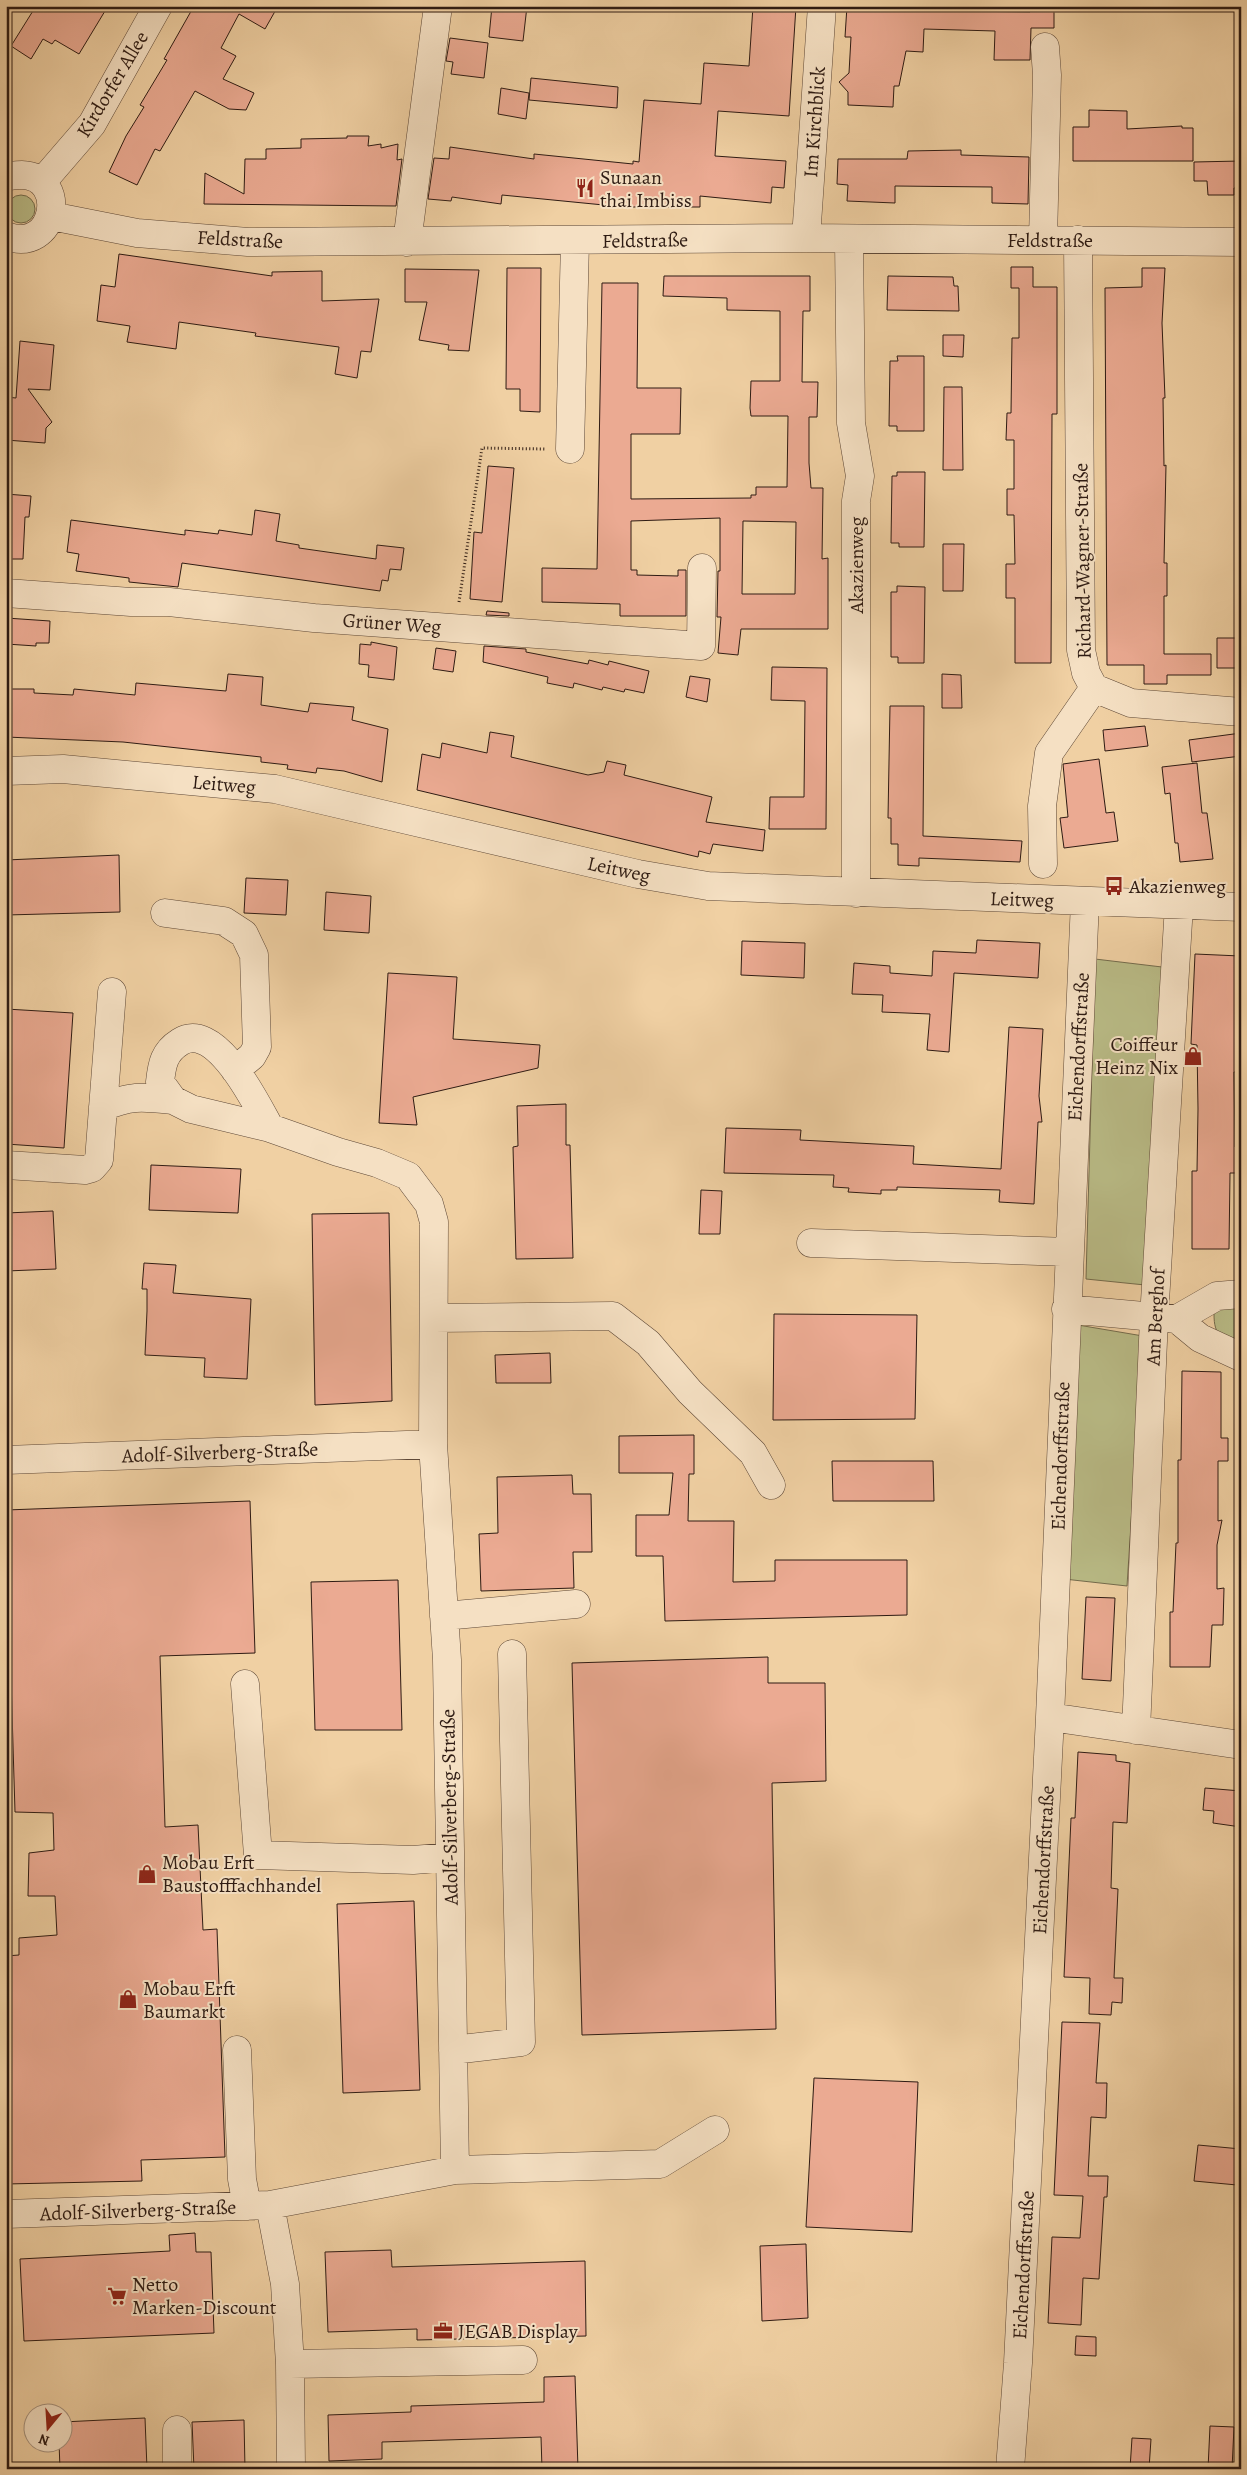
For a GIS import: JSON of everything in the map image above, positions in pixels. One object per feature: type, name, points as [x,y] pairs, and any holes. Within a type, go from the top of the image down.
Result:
[{"type":"street","name":"Kirdorfer Allee","points":[[42,182],[92,124],[158,6]]},
{"type":"street","points":[[407,242],[438,6]]},
{"type":"street","name":"Im Kirchblick","points":[[806,238],[822,6]]},
{"type":"street","points":[[1043,240],[1048,75],[1045,47]]},
{"type":"street","points":[[6,177],[11,175],[29,175],[42,182],[50,194],[52,205],[51,216],[42,230],[33,237],[14,239],[6,236]]},
{"type":"street","name":"Feldstraße","points":[[51,216],[137,233],[248,242],[806,238],[1241,242]]},
{"type":"street","name":"Akazienweg","points":[[850,239],[851,423],[860,476],[856,511],[856,892]]},
{"type":"street","name":"Richard-Wagner-Straße","points":[[1044,864],[1042,806],[1049,753],[1094,688],[1086,673],[1081,650],[1078,240]]},
{"type":"street","points":[[570,449],[575,241]]},
{"type":"street","name":"Grüner Weg","points":[[6,593],[131,602],[169,602],[314,618],[701,646],[702,568]]},
{"type":"street","points":[[1094,688],[1131,703],[1241,712]]},
{"type":"street","name":"Leitweg","points":[[6,772],[63,769],[275,789],[646,876],[708,886],[1241,907]]},
{"type":"street","name":"Eichendorffstraße","points":[[1010,2469],[1018,2363],[1050,1717],[1085,901]]},
{"type":"street","name":"Am Berghof","points":[[1136,1730],[1165,1319],[1179,905]]},
{"type":"street","points":[[166,913],[224,921],[244,934],[254,955],[257,1047],[252,1056],[235,1070]]},
{"type":"street","points":[[6,1165],[85,1170],[92,1168],[98,1160],[112,992]]},
{"type":"street","points":[[173,1100],[160,1082],[162,1063],[169,1049],[183,1040],[196,1039],[210,1044],[226,1058],[270,1128]]},
{"type":"street","name":"Adolf-Silverberg-Straße","points":[[103,1107],[124,1098],[138,1097],[173,1100],[191,1109],[270,1128],[338,1152],[378,1163],[408,1176],[429,1204],[434,1222],[433,1444],[444,1616],[455,2170]]},
{"type":"street","points":[[811,1243],[1069,1252]]},
{"type":"street","points":[[1165,1319],[1217,1296],[1241,1294]]},
{"type":"street","points":[[1066,1309],[1165,1319],[1241,1357]]},
{"type":"street","points":[[434,1318],[613,1316],[648,1343],[690,1392],[753,1453],[772,1485]]},
{"type":"street","name":"Adolf-Silverberg-Straße","points":[[6,1460],[433,1444]]},
{"type":"street","points":[[444,1616],[576,1604]]},
{"type":"street","points":[[453,2050],[521,2042],[512,1654]]},
{"type":"street","points":[[245,1684],[258,1855],[414,1860],[450,1858]]},
{"type":"street","points":[[1050,1717],[1241,1745]]},
{"type":"street","points":[[237,2050],[242,2179],[259,2206],[285,2284],[290,2364],[291,2469]]},
{"type":"street","name":"Adolf-Silverberg-Straße","points":[[6,2214],[259,2206],[455,2170],[660,2164],[715,2130]]},
{"type":"street","points":[[290,2364],[523,2360]]},
{"type":"street","points":[[177,2430],[177,2469]]},
{"type":"path","points":[[455,627],[482,448],[570,449]]},
{"type":"green space","points":[[21,195],[31,199],[35,209],[31,219],[21,223],[11,219],[7,209],[11,199]]},
{"type":"green space","points":[[1095,959],[1162,967],[1145,1285],[1086,1279]]},
{"type":"green space","points":[[1241,1303],[1241,1344],[1224,1338],[1217,1332],[1214,1314],[1221,1306]]},
{"type":"green space","points":[[1078,1325],[1143,1336],[1127,1586],[1064,1579]]},
{"type":"building","points":[[36,6],[108,6],[79,54],[55,40],[52,44],[43,39],[31,59],[11,46]]},
{"type":"building","points":[[194,6],[278,6],[265,29],[239,14],[221,48],[236,56],[223,79],[254,93],[246,110],[229,109],[195,91],[160,151],[155,149],[137,185],[109,172],[126,136],[144,107],[140,105],[167,60],[164,59]]},
{"type":"building","points":[[492,6],[527,6],[523,41],[489,37]]},
{"type":"building","points":[[753,6],[796,6],[789,116],[718,111],[715,156],[786,161],[784,188],[772,187],[771,203],[700,196],[700,207],[624,207],[502,195],[501,204],[452,197],[451,201],[428,199],[434,158],[449,159],[450,147],[534,159],[534,154],[633,164],[633,161],[639,162],[644,100],[701,104],[704,63],[749,66]]},
{"type":"building","points":[[847,6],[961,6],[960,11],[1030,12],[1030,6],[1054,6],[1054,28],[1031,28],[1030,60],[994,60],[995,31],[924,29],[923,52],[906,51],[899,86],[894,86],[893,107],[848,105],[848,92],[839,82],[849,73],[851,37],[845,37]]},
{"type":"building","points":[[450,38],[488,43],[484,78],[451,74],[453,62],[446,61]]},
{"type":"building","points":[[531,78],[618,87],[617,108],[529,100]]},
{"type":"building","points":[[501,88],[529,93],[526,119],[498,114]]},
{"type":"building","points":[[1089,110],[1127,111],[1127,129],[1182,126],[1182,128],[1193,128],[1193,161],[1073,161],[1073,127],[1089,127]]},
{"type":"building","points":[[347,136],[369,136],[368,146],[381,144],[381,148],[398,144],[397,160],[402,159],[396,206],[204,204],[205,173],[244,194],[245,159],[266,159],[266,149],[301,148],[301,139],[347,138]]},
{"type":"building","points":[[961,150],[961,155],[1029,157],[1028,204],[992,203],[992,187],[895,186],[895,203],[847,201],[848,185],[837,184],[838,159],[907,159],[908,151]]},
{"type":"building","points":[[1241,161],[1241,188],[1234,188],[1234,195],[1208,195],[1207,181],[1194,181],[1194,162]]},
{"type":"building","points":[[119,254],[272,276],[272,272],[322,271],[322,301],[379,299],[371,352],[361,351],[357,378],[335,374],[339,347],[255,336],[256,333],[179,322],[176,349],[127,342],[130,326],[97,321],[101,285],[115,287]]},
{"type":"building","points":[[1011,267],[1033,267],[1033,287],[1057,287],[1057,414],[1052,414],[1051,663],[1015,663],[1015,598],[1006,598],[1006,564],[1015,564],[1014,515],[1007,515],[1007,489],[1014,489],[1014,440],[1006,440],[1007,413],[1011,413],[1012,338],[1019,338],[1019,288],[1011,288]]},
{"type":"building","points":[[507,268],[541,268],[540,412],[520,411],[520,389],[506,389]]},
{"type":"building","points":[[1142,268],[1165,268],[1162,323],[1165,398],[1163,398],[1164,466],[1166,465],[1164,563],[1167,563],[1167,596],[1164,596],[1164,654],[1211,654],[1211,675],[1167,675],[1167,684],[1144,684],[1144,665],[1107,665],[1105,288],[1142,287]]},
{"type":"building","points":[[405,269],[479,270],[469,351],[448,350],[449,345],[419,340],[427,302],[405,302]]},
{"type":"building","points":[[664,276],[810,276],[810,311],[803,311],[802,382],[818,382],[817,417],[809,417],[809,463],[811,488],[823,488],[822,559],[828,558],[828,629],[741,629],[738,655],[718,653],[721,617],[717,617],[718,571],[720,571],[720,518],[631,521],[631,570],[637,570],[637,575],[678,576],[678,570],[686,570],[686,616],[620,616],[620,604],[542,602],[542,568],[597,569],[602,283],[638,283],[637,388],[681,388],[680,434],[631,434],[631,499],[751,498],[751,495],[756,495],[756,487],[787,487],[788,416],[751,416],[750,408],[751,381],[780,381],[780,311],[727,310],[727,298],[663,296]],"holes":[[[743,521],[796,522],[795,594],[742,594]]]},
{"type":"building","points":[[888,276],[953,277],[954,286],[958,286],[959,311],[887,310]]},
{"type":"building","points":[[943,335],[964,335],[963,357],[943,356]]},
{"type":"building","points":[[20,341],[54,345],[50,390],[28,389],[52,422],[46,428],[45,443],[6,440],[6,397],[16,398]]},
{"type":"building","points":[[897,356],[924,356],[924,431],[897,431],[897,426],[889,426],[890,361],[898,361]]},
{"type":"building","points":[[944,387],[962,387],[963,470],[943,470]]},
{"type":"building","points":[[488,466],[514,468],[502,602],[470,599],[474,532],[482,533]]},
{"type":"building","points":[[897,472],[925,472],[924,547],[899,547],[899,543],[891,543],[892,476],[897,476]]},
{"type":"building","points":[[6,494],[31,496],[29,517],[25,517],[23,559],[6,559]]},
{"type":"building","points":[[255,510],[280,514],[276,541],[299,545],[299,548],[376,559],[377,545],[404,548],[401,570],[390,569],[388,581],[382,580],[380,591],[182,563],[178,587],[129,582],[129,578],[76,571],[79,554],[67,552],[71,520],[185,535],[185,530],[218,534],[219,530],[252,535]]},
{"type":"building","points":[[943,544],[964,544],[963,591],[943,591]]},
{"type":"building","points":[[897,586],[925,587],[924,663],[898,663],[898,657],[891,657],[891,592],[897,592]]},
{"type":"building","points":[[487,611],[509,613],[509,616],[486,615]]},
{"type":"building","points":[[6,618],[50,621],[49,643],[36,643],[36,646],[6,644]]},
{"type":"building","points":[[1217,638],[1241,638],[1241,668],[1217,668]]},
{"type":"building","points":[[371,642],[397,647],[394,680],[368,677],[369,665],[359,664],[360,644],[371,645]]},
{"type":"building","points":[[484,646],[526,649],[526,652],[588,664],[589,660],[608,665],[609,661],[649,671],[644,693],[625,689],[624,692],[603,687],[602,690],[574,683],[573,688],[547,683],[548,677],[483,662]]},
{"type":"building","points":[[436,648],[456,651],[453,672],[433,669]]},
{"type":"building","points":[[772,667],[827,668],[826,829],[769,829],[770,797],[804,797],[805,701],[771,700]]},
{"type":"building","points":[[228,674],[263,677],[261,705],[308,712],[310,703],[354,707],[352,720],[388,729],[382,782],[344,771],[317,768],[316,773],[287,769],[288,765],[261,762],[261,757],[123,742],[6,737],[6,689],[34,689],[34,693],[73,695],[74,689],[135,695],[136,683],[226,691]]},
{"type":"building","points":[[942,674],[961,675],[962,708],[942,708]]},
{"type":"building","points":[[690,676],[710,679],[707,702],[686,697]]},
{"type":"building","points":[[890,706],[924,706],[923,836],[1022,841],[1020,862],[919,858],[919,866],[898,865],[898,844],[891,844],[891,818],[888,818]]},
{"type":"building","points":[[1145,726],[1148,746],[1105,751],[1103,730]]},
{"type":"building","points":[[490,732],[514,736],[511,757],[588,775],[604,772],[607,761],[626,765],[624,775],[712,797],[706,822],[765,830],[763,851],[713,844],[710,854],[699,851],[698,857],[417,790],[422,754],[440,758],[442,743],[487,753]]},
{"type":"building","points":[[1241,733],[1241,756],[1192,762],[1189,740]]},
{"type":"building","points":[[1099,759],[1106,813],[1114,812],[1118,841],[1064,848],[1060,818],[1068,817],[1063,764]]},
{"type":"building","points":[[1197,763],[1202,813],[1207,813],[1213,859],[1180,862],[1178,843],[1175,843],[1170,793],[1165,794],[1162,767]]},
{"type":"building","points":[[119,855],[120,912],[6,915],[6,860]]},
{"type":"building","points":[[246,878],[288,880],[286,915],[244,913]]},
{"type":"building","points":[[326,892],[371,896],[369,933],[324,930]]},
{"type":"building","points":[[977,940],[1040,943],[1038,978],[954,973],[949,1052],[927,1050],[930,1014],[882,1012],[883,995],[852,994],[854,963],[890,966],[890,973],[932,976],[933,951],[976,953]]},
{"type":"building","points":[[742,941],[805,943],[804,978],[741,975]]},
{"type":"building","points":[[1195,954],[1240,956],[1240,1006],[1236,1046],[1241,1046],[1241,1072],[1234,1072],[1235,1147],[1241,1147],[1241,1173],[1230,1173],[1229,1249],[1192,1249],[1192,1171],[1197,1171],[1198,1109],[1197,1045],[1191,1044]]},
{"type":"building","points":[[388,973],[457,977],[453,1039],[540,1045],[538,1068],[413,1097],[417,1125],[379,1123]]},
{"type":"building","points":[[6,1009],[73,1013],[64,1148],[6,1144]]},
{"type":"building","points":[[1009,1027],[1043,1029],[1039,1096],[1042,1122],[1038,1122],[1034,1204],[999,1202],[1000,1190],[897,1187],[897,1190],[881,1190],[881,1194],[848,1192],[849,1188],[833,1187],[834,1175],[724,1173],[726,1128],[801,1130],[800,1140],[914,1146],[913,1164],[1001,1169]]},
{"type":"building","points":[[566,1104],[566,1145],[570,1145],[573,1258],[516,1259],[513,1147],[518,1146],[517,1106]]},
{"type":"building","points":[[151,1165],[241,1169],[238,1213],[149,1210]]},
{"type":"building","points":[[701,1190],[722,1191],[720,1234],[699,1234]]},
{"type":"building","points":[[53,1211],[56,1269],[6,1271],[6,1213]]},
{"type":"building","points":[[389,1213],[392,1401],[315,1405],[312,1214]]},
{"type":"building","points":[[144,1263],[176,1265],[173,1293],[251,1299],[247,1379],[204,1377],[205,1358],[145,1355],[147,1289],[142,1289]]},
{"type":"building","points":[[774,1314],[917,1315],[915,1419],[773,1420]]},
{"type":"building","points":[[550,1353],[551,1383],[496,1383],[495,1355]]},
{"type":"building","points":[[1182,1371],[1221,1372],[1221,1438],[1228,1438],[1228,1461],[1218,1461],[1218,1521],[1222,1520],[1217,1545],[1217,1589],[1224,1588],[1223,1625],[1212,1625],[1210,1667],[1170,1667],[1170,1612],[1173,1612],[1176,1543],[1178,1543],[1178,1460],[1181,1460]]},
{"type":"building","points":[[694,1435],[694,1474],[689,1474],[688,1521],[734,1521],[733,1582],[775,1581],[775,1560],[907,1560],[907,1615],[665,1621],[663,1556],[636,1556],[636,1515],[669,1515],[673,1473],[619,1473],[619,1436]]},
{"type":"building","points":[[832,1461],[933,1461],[934,1501],[833,1501]]},
{"type":"building","points":[[572,1475],[573,1494],[591,1494],[592,1552],[573,1552],[574,1588],[481,1591],[479,1534],[498,1533],[497,1477]]},
{"type":"building","points":[[250,1501],[255,1653],[160,1656],[165,1827],[198,1825],[203,1930],[217,1929],[225,2157],[141,2160],[142,2181],[6,2184],[6,1956],[19,1955],[19,1938],[57,1935],[55,1896],[28,1896],[29,1853],[54,1850],[53,1813],[15,1812],[6,1510]]},
{"type":"building","points":[[398,1580],[402,1730],[315,1730],[311,1582]]},
{"type":"building","points":[[1086,1597],[1115,1598],[1111,1681],[1082,1679]]},
{"type":"building","points":[[768,1657],[768,1683],[825,1683],[826,1781],[772,1783],[776,2029],[582,2035],[572,1663]]},
{"type":"building","points":[[1078,1752],[1116,1755],[1116,1761],[1130,1763],[1127,1823],[1113,1822],[1111,1888],[1118,1889],[1114,1978],[1123,1978],[1122,2003],[1112,2002],[1111,2015],[1089,2014],[1090,1978],[1064,1977],[1071,1818],[1075,1818]]},
{"type":"building","points":[[1205,1788],[1241,1791],[1241,1827],[1213,1823],[1214,1811],[1203,1810]]},
{"type":"building","points":[[414,1901],[420,2090],[343,2093],[337,1904]]},
{"type":"building","points":[[1062,2022],[1100,2023],[1096,2083],[1107,2083],[1106,2118],[1091,2117],[1088,2176],[1108,2176],[1107,2197],[1104,2197],[1099,2279],[1083,2278],[1081,2325],[1048,2323],[1052,2237],[1080,2238],[1083,2196],[1054,2195]]},
{"type":"building","points":[[814,2078],[918,2082],[912,2232],[806,2227]]},
{"type":"building","points":[[1198,2145],[1241,2149],[1237,2185],[1194,2181]]},
{"type":"building","name":"Netto Marken-Discount","points":[[195,2233],[196,2252],[211,2252],[214,2333],[24,2341],[20,2259],[170,2251],[169,2235]]},
{"type":"building","points":[[806,2244],[808,2318],[762,2321],[760,2246]]},
{"type":"building","points":[[391,2250],[392,2267],[585,2261],[586,2336],[417,2340],[417,2329],[328,2332],[325,2252]]},
{"type":"building","points":[[1076,2336],[1096,2337],[1096,2356],[1075,2355]]},
{"type":"building","points":[[575,2376],[578,2469],[542,2469],[541,2437],[382,2442],[382,2459],[329,2461],[328,2415],[411,2412],[411,2406],[544,2402],[544,2377]]},
{"type":"building","points":[[145,2418],[147,2469],[60,2469],[59,2452],[72,2452],[72,2422]]},
{"type":"building","points":[[244,2420],[245,2469],[194,2469],[192,2422]]},
{"type":"building","points":[[1210,2426],[1234,2427],[1232,2469],[1208,2469]]},
{"type":"building","points":[[1132,2438],[1151,2439],[1149,2469],[1130,2469]]},
{"type":"place","name":"Sunaan thai Imbiss","points":[[585,188]]},
{"type":"place","name":"Akazienweg","points":[[1114,886]]},
{"type":"place","name":"Coiffeur Heinz Nix","points":[[1193,1056]]},
{"type":"place","name":"Mobau Erft Baustofffachhandel","points":[[147,1874]]},
{"type":"place","name":"Mobau Erft Baumarkt","points":[[128,1999]]},
{"type":"place","name":"Netto Marken-Discount","points":[[117,2296]]},
{"type":"place","name":"JEGAB Display","points":[[443,2331]]}]
